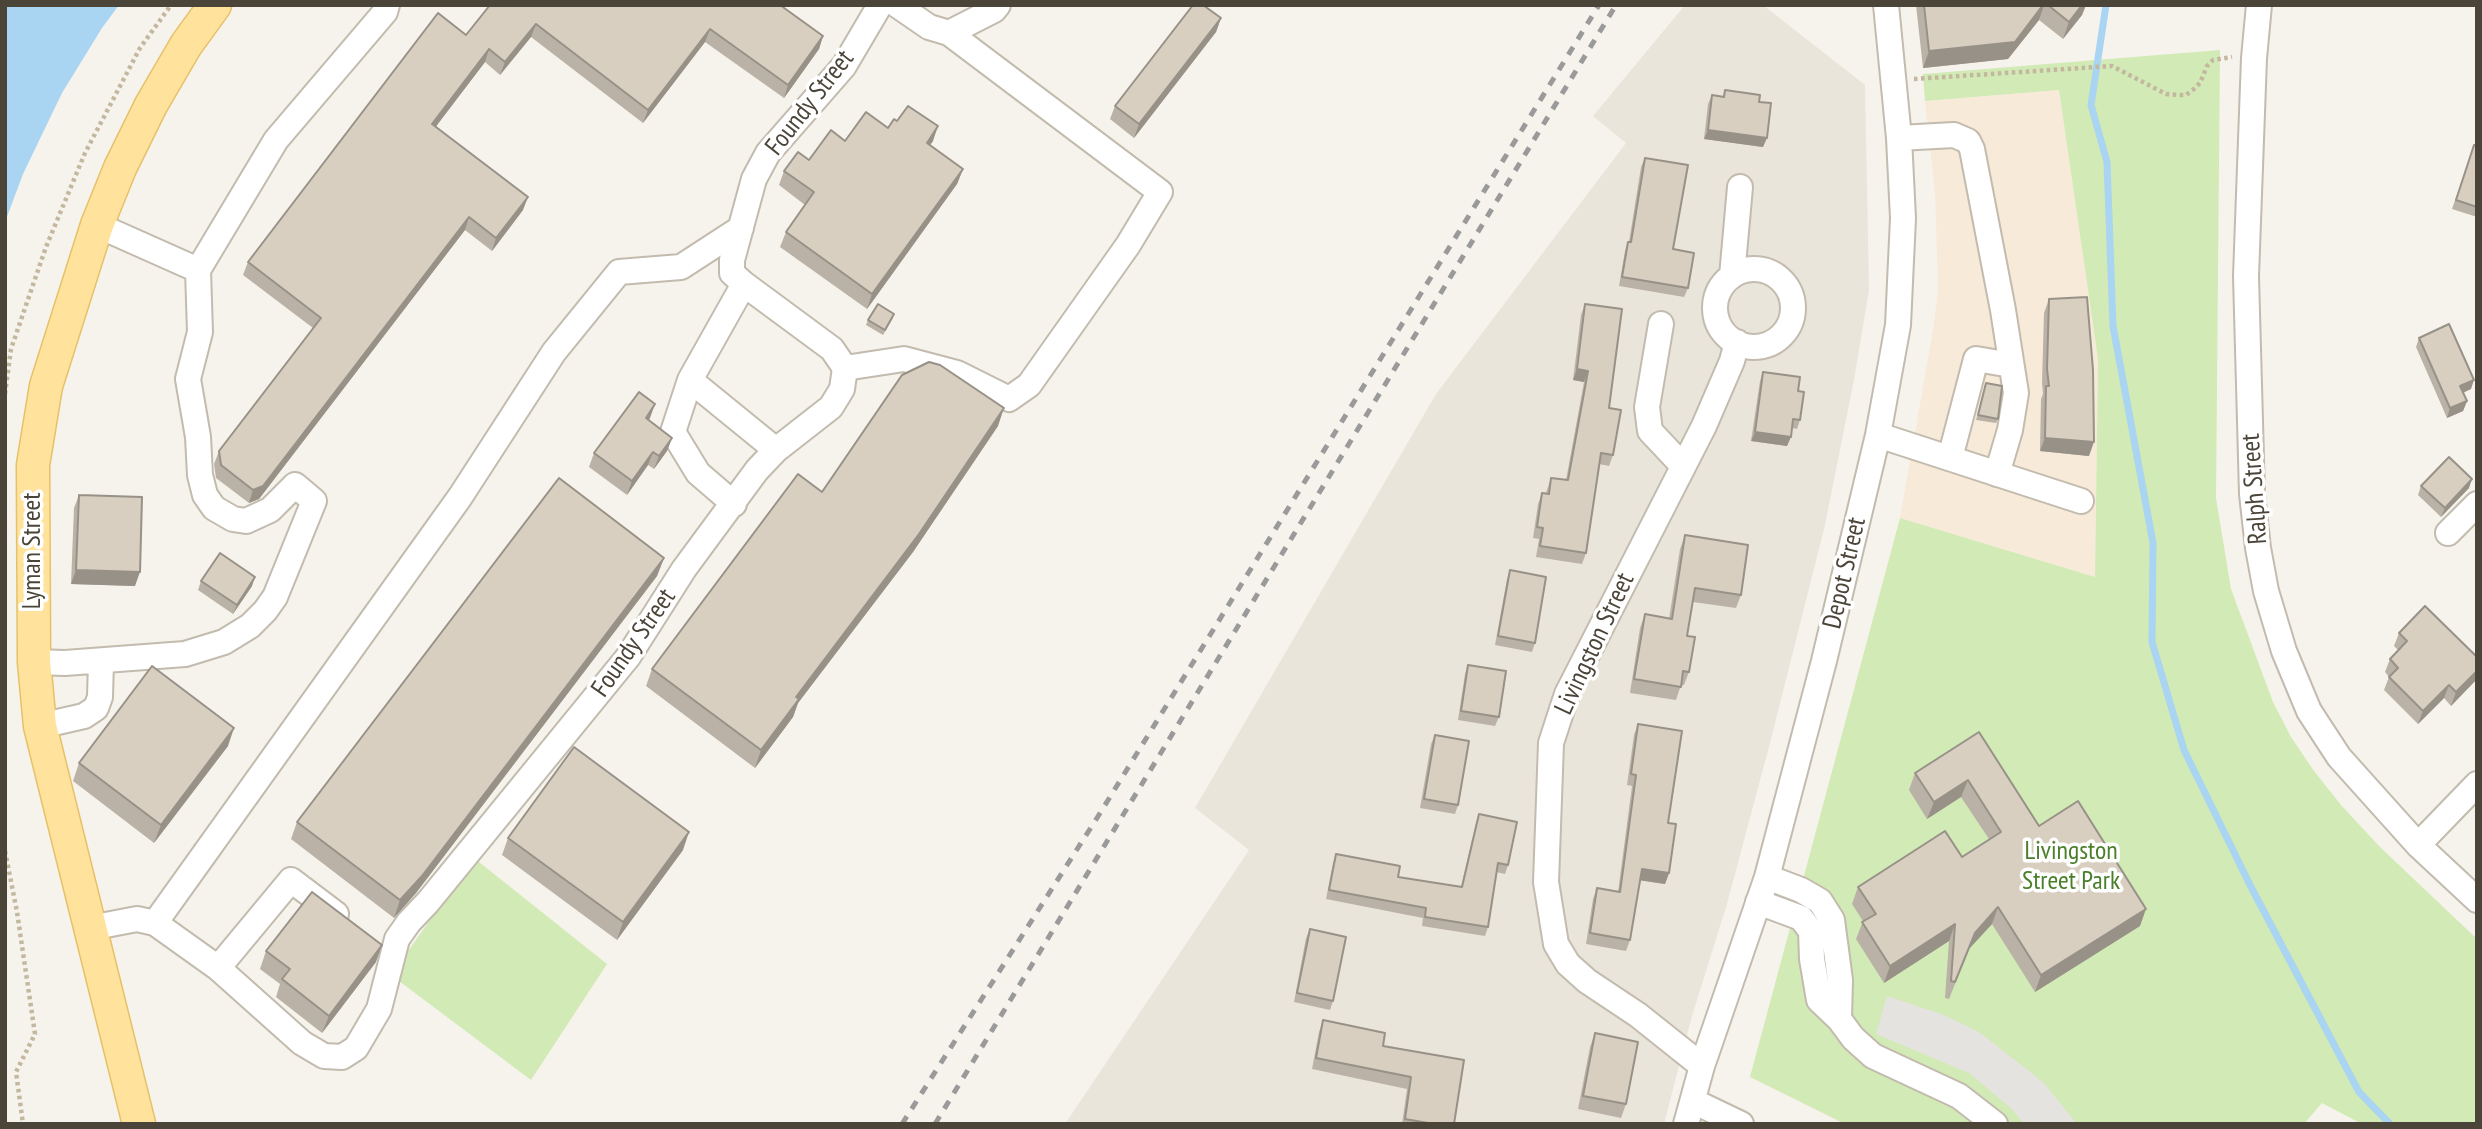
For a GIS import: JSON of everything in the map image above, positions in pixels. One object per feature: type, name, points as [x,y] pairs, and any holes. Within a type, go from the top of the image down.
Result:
[{"type":"main road","name":"Lyman Street","points":[[139,1124],[40,726],[34,662],[33,465],[46,386],[97,225],[120,168],[151,105],[186,46],[215,5]]},
{"type":"street","points":[[34,662],[65,663],[185,654],[224,642],[250,626],[275,597],[314,501],[295,485],[270,510],[246,521],[223,514],[214,508],[205,495],[188,379],[200,332],[198,270],[276,140],[385,12],[387,5]]},
{"type":"street","name":"Foundy Street","points":[[744,284],[732,273],[732,260],[754,179],[768,153],[844,66],[880,5]]},
{"type":"street","points":[[734,504],[698,473],[673,432],[690,380],[744,284],[832,349],[845,368],[904,359],[957,373],[1009,399],[1029,385],[1129,244],[1160,192],[950,33],[929,27],[897,5]]},
{"type":"street","points":[[950,33],[994,10],[998,5]]},
{"type":"street","name":"Depot Street","points":[[1689,1112],[1702,1066],[1767,877],[1824,661],[1878,435],[1898,326],[1903,258],[1899,138],[1886,5]]},
{"type":"street","name":"Ralph Street","points":[[2259,5],[2255,34],[2246,276],[2252,494],[2266,591],[2284,651],[2309,711],[2339,757],[2418,845],[2477,901]]},
{"type":"street","points":[[1899,138],[1954,135],[1968,141],[1972,149],[2016,393],[2014,413],[1997,474]]},
{"type":"street","points":[[1732,276],[1740,187]]},
{"type":"street","points":[[97,225],[198,270]]},
{"type":"street","points":[[90,928],[137,919],[156,923],[460,497],[554,352],[619,272],[681,267],[741,228]]},
{"type":"street","points":[[1749,269],[1766,271],[1781,280],[1791,295],[1794,312],[1788,328],[1776,341],[1760,347],[1742,346],[1727,337],[1717,322],[1715,305],[1720,288],[1732,276],[1749,269]]},
{"type":"street","points":[[1661,324],[1647,407],[1650,431],[1683,466]]},
{"type":"street","name":"Livingston Street","points":[[1702,1066],[1638,1015],[1587,981],[1568,964],[1556,944],[1546,882],[1551,743],[1567,694],[1704,426],[1737,342]]},
{"type":"street","points":[[1950,458],[1976,359],[2011,365]]},
{"type":"street","name":"Foundy Street","points":[[156,923],[218,968],[302,1043],[324,1056],[342,1057],[356,1048],[370,1028],[385,993],[397,939],[408,922],[428,902],[620,667],[684,569],[757,470],[775,450],[831,407],[842,389],[845,368]]},
{"type":"street","points":[[690,380],[775,450]]},
{"type":"street","points":[[1878,435],[2081,501]]},
{"type":"street","points":[[2448,533],[2477,504]]},
{"type":"street","points":[[40,726],[84,716],[96,708],[100,697],[101,661]]},
{"type":"street","points":[[2418,845],[2477,784]]},
{"type":"street","points":[[1767,877],[1801,890],[1820,901],[1832,920],[1840,980],[1839,1018]]},
{"type":"street","points":[[218,968],[291,880],[352,926]]},
{"type":"street","points":[[1758,902],[1801,918],[1811,932],[1812,959],[1819,1000],[1839,1018],[1853,1038],[1873,1056],[1959,1096],[1995,1124]]},
{"type":"street","points":[[373,942],[393,957]]},
{"type":"street","points":[[1689,1112],[1741,1124]]},
{"type":"path","points":[[5,394],[11,349],[46,247],[85,153],[140,48],[171,5]]},
{"type":"path","points":[[1919,79],[2103,65],[2124,71],[2166,94],[2186,95],[2200,83],[2207,66],[2213,60],[2220,57],[2241,57]]},
{"type":"path","points":[[5,851],[18,912],[35,1034],[16,1072],[23,1124]]},
{"type":"shaded area","points":[[1685,5],[1763,5],[1865,85],[1869,290],[1825,525],[1727,904],[1692,1016],[1664,1124],[1065,1124],[1249,850],[1195,808],[1436,394],[1626,143],[1593,116]]},
{"type":"shaded area","points":[[2059,90],[2098,359],[2095,577],[1900,518],[1938,289],[1935,192],[1925,101]]},
{"type":"shaded area","points":[[1887,996],[1944,1015],[1979,1032],[2044,1083],[2077,1124],[2024,1124],[2012,1109],[1969,1073],[1876,1034]]},
{"type":"green space","name":"Livingston Street Park","points":[[2220,50],[2216,498],[2231,589],[2273,702],[2291,737],[2314,771],[2379,846],[2477,939],[2477,1124],[2362,1124],[2322,1103],[2304,1124],[1845,1124],[1750,1077],[1900,518],[2095,577],[2098,359],[2059,90],[1925,101],[1923,74]]},
{"type":"green space","points":[[474,858],[607,964],[531,1080],[391,975]]},
{"type":"water","points":[[5,5],[119,5],[62,93],[23,174],[5,222]]},
{"type":"building","points":[[490,5],[780,5],[823,36],[788,85],[710,29],[648,110],[536,24],[505,62],[489,49],[432,124],[528,197],[496,238],[469,217],[263,486],[253,490],[221,465],[219,451],[321,318],[248,262],[438,13],[466,35]]},
{"type":"building","points":[[1193,5],[1203,5],[1221,18],[1139,124],[1115,106]]},
{"type":"building","points":[[1924,5],[2043,5],[2015,42],[1929,51]]},
{"type":"building","points":[[2048,5],[2082,5],[2069,22]]},
{"type":"building","points":[[1725,90],[1760,95],[1759,102],[1771,103],[1767,138],[1708,130],[1712,95],[1724,97]]},
{"type":"building","points":[[908,106],[938,126],[927,143],[963,169],[872,294],[786,232],[814,192],[784,171],[798,152],[809,160],[831,130],[845,141],[866,112],[888,128]]},
{"type":"building","points":[[2474,145],[2477,146],[2477,207],[2456,200]]},
{"type":"building","points":[[1645,158],[1688,165],[1673,249],[1694,253],[1688,288],[1622,277],[1628,242],[1631,242]]},
{"type":"building","points":[[2087,297],[2093,370],[2094,442],[2045,438],[2046,386],[2049,386],[2049,299]]},
{"type":"building","points":[[878,304],[894,314],[885,330],[868,320]]},
{"type":"building","points":[[1585,304],[1622,309],[1609,408],[1621,410],[1613,455],[1601,453],[1586,553],[1540,546],[1543,528],[1537,527],[1542,493],[1549,494],[1551,478],[1568,480],[1588,371],[1577,369]]},
{"type":"building","points":[[2449,324],[2474,380],[2460,386],[2467,401],[2450,408],[2419,338]]},
{"type":"building","points":[[929,362],[940,365],[1004,408],[919,534],[796,697],[799,699],[761,750],[652,669],[798,474],[822,492],[902,375]]},
{"type":"building","points":[[1763,372],[1800,377],[1798,391],[1804,392],[1800,420],[1793,419],[1791,437],[1755,432]]},
{"type":"building","points":[[1986,383],[2002,386],[1998,419],[1978,415]]},
{"type":"building","points":[[639,392],[655,404],[646,418],[672,438],[659,456],[653,452],[632,481],[594,453]]},
{"type":"building","points":[[2449,457],[2472,479],[2445,508],[2421,486]]},
{"type":"building","points":[[559,478],[664,558],[422,876],[400,900],[297,822]]},
{"type":"building","points":[[79,495],[142,497],[140,572],[76,570]]},
{"type":"building","points":[[1685,535],[1748,545],[1741,595],[1695,588],[1687,636],[1695,637],[1689,672],[1683,671],[1681,687],[1634,679],[1645,614],[1672,619]]},
{"type":"building","points":[[220,553],[255,577],[237,605],[201,581]]},
{"type":"building","points":[[1510,570],[1546,577],[1535,643],[1498,636]]},
{"type":"building","points":[[2425,606],[2477,657],[2477,671],[2456,692],[2449,685],[2423,711],[2389,677],[2398,668],[2390,659],[2407,641],[2399,633]]},
{"type":"building","points":[[1468,665],[1506,671],[1499,717],[1461,711]]},
{"type":"building","points":[[152,666],[234,728],[161,825],[79,763]]},
{"type":"building","points":[[1638,724],[1682,731],[1668,823],[1676,824],[1669,873],[1642,869],[1630,940],[1590,933],[1597,888],[1620,892],[1636,775],[1631,774]]},
{"type":"building","points":[[1979,732],[2039,826],[2078,801],[2146,909],[2041,975],[1998,907],[1975,933],[1955,982],[1951,981],[1955,924],[1890,966],[1862,922],[1876,914],[1858,887],[1945,831],[1962,857],[2001,832],[1968,780],[1934,802],[1915,773]]},
{"type":"building","points":[[1435,735],[1469,741],[1458,805],[1424,799]]},
{"type":"building","points":[[574,747],[689,832],[623,922],[508,838]]},
{"type":"building","points":[[1479,814],[1517,822],[1508,865],[1498,863],[1488,927],[1425,917],[1426,908],[1329,890],[1336,854],[1400,866],[1398,877],[1462,887]]},
{"type":"building","points":[[312,892],[382,945],[329,1016],[282,979],[290,969],[266,951]]},
{"type":"building","points":[[1310,929],[1346,937],[1333,1001],[1297,993]]},
{"type":"building","points":[[1323,1020],[1385,1033],[1383,1046],[1464,1060],[1454,1124],[1405,1119],[1411,1077],[1316,1058]]},
{"type":"building","points":[[1595,1033],[1638,1042],[1626,1104],[1583,1096]]},
{"type":"waterway","points":[[2106,5],[2091,105],[2107,162],[2113,326],[2153,543],[2152,642],[2184,750],[2250,885],[2359,1092],[2390,1124]]},
{"type":"railway","points":[[902,1124],[1097,818],[1599,5]]},
{"type":"railway","points":[[935,1124],[1616,5]]}]
